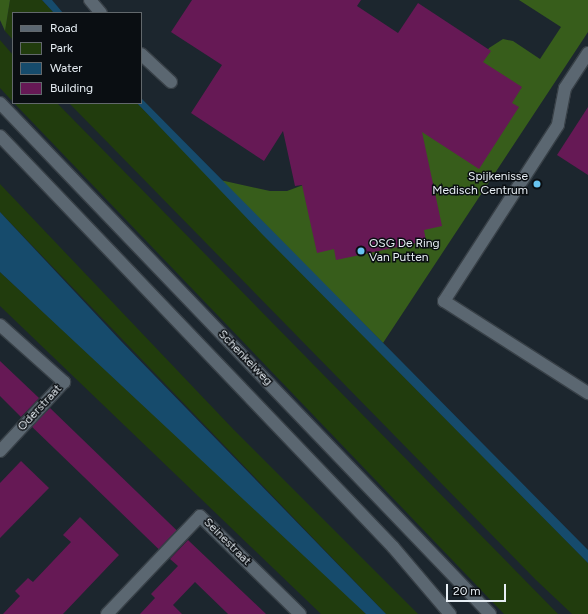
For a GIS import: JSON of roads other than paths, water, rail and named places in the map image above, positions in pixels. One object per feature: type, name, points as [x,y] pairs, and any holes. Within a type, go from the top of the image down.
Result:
[{"type":"main road","points":[[90,0],[100,12]]},
{"type":"main road","points":[[588,54],[565,88],[558,125],[444,301],[588,393]]},
{"type":"main road","points":[[142,55],[171,82]]},
{"type":"main road","name":"Schenkelweg","points":[[0,103],[490,614]]},
{"type":"main road","name":"Schenkelweg","points":[[0,136],[393,546],[450,614]]},
{"type":"main road","name":"Oderstraat","points":[[0,325],[64,382],[0,451]]},
{"type":"main road","name":"Seinestraat","points":[[107,614],[200,516],[300,614]]},
{"type":"water","points":[[42,0],[52,0],[62,12],[53,12]]},
{"type":"water","points":[[142,99],[588,550],[588,563],[262,234],[138,104],[142,104]]},
{"type":"water","points":[[0,212],[120,340],[386,614],[366,614],[0,272]]},
{"type":"place","name":"Spijkenisse Medisch Centrum","points":[[537,184]]},
{"type":"place","name":"OSG De Ring Van Putten","points":[[361,251]]}]
